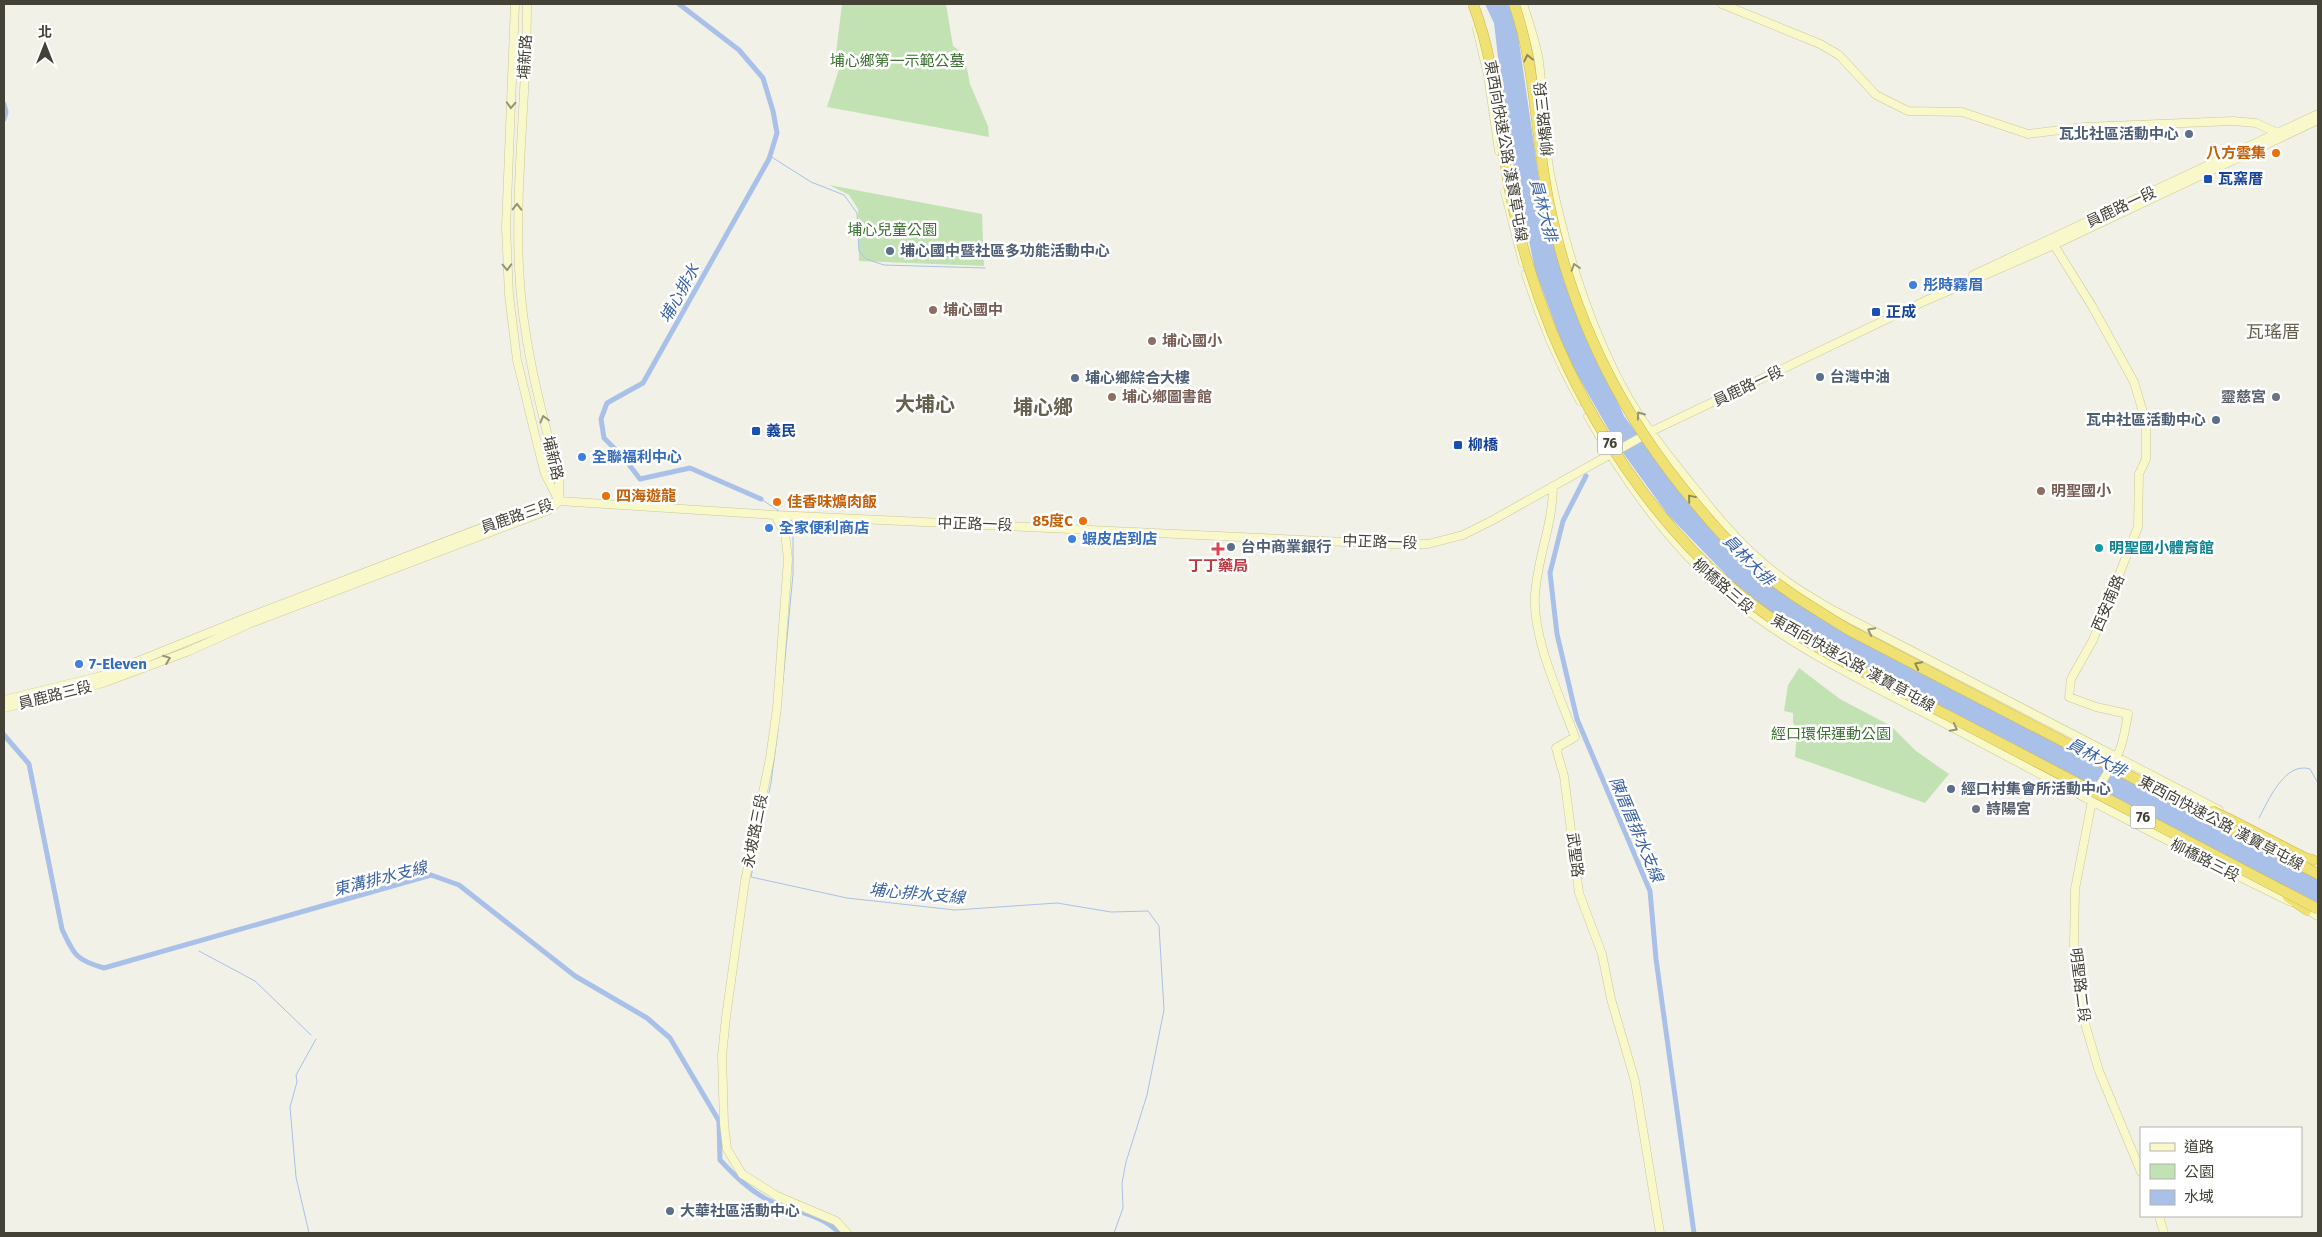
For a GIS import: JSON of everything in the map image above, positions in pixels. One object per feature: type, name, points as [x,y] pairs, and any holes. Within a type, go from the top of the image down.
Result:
[{"type":"highway","name":"東西向快速公路 漢寶草屯線","points":[[1474,4],[1488,47],[1509,184],[1522,246],[1540,301],[1564,360],[1607,439],[1645,494],[1685,541],[1728,585],[1783,628],[2318,909]]},
{"type":"highway","name":"東西向快速公路 漢寶草屯線","points":[[1514,4],[1529,63],[1544,178],[1558,244],[1585,324],[1624,404],[1673,478],[1710,521],[1754,565],[1800,599],[1849,630],[2318,874]]},
{"type":"highway","points":[[1943,678],[1967,685],[2305,858],[2316,861]]},
{"type":"highway","points":[[1968,726],[1985,740],[2288,897],[2307,910]]},
{"type":"main road","name":"埔新路","points":[[515,4],[506,227],[509,295],[517,360],[545,474],[559,501]]},
{"type":"main road","name":"埔新路","points":[[527,4],[517,210],[519,270],[529,354],[559,480],[559,501]]},
{"type":"main road","name":"柳橋路三段","points":[[1468,4],[1476,27],[1488,76],[1509,213],[1535,304],[1560,365],[1609,454],[1680,547],[1727,594],[1831,663],[2211,864],[2318,916]]},
{"type":"main road","name":"柳橋路三段","points":[[1523,4],[1538,61],[1549,168],[1566,242],[1593,320],[1611,364],[1630,401],[1716,515],[1760,560],[1782,578],[1854,622],[2316,861]]},
{"type":"main road","points":[[1722,4],[1820,44],[1839,55],[1876,95],[1908,111],[1962,112],[2028,134],[2085,127],[2233,121],[2256,123],[2280,134]]},
{"type":"main road","name":"員鹿路一段","points":[[1641,437],[1925,301],[2054,245],[2318,114]]},
{"type":"main road","name":"員鹿路一段","points":[[1925,301],[1937,292],[2280,134],[2318,120]]},
{"type":"main road","name":"西安南路","points":[[2054,245],[2092,306],[2134,382],[2146,422],[2146,459],[2139,474],[2138,527],[2093,640],[2071,679],[2069,697],[2096,707],[2128,714],[2124,737],[2117,757]]},
{"type":"main road","name":"中正路一段","points":[[559,501],[775,515],[1387,544],[1428,544],[1463,535],[1641,437]]},
{"type":"main road","name":"武聖路","points":[[1552,486],[1553,505],[1534,593],[1535,615],[1546,656],[1575,737],[1556,748],[1564,776],[1579,893],[1602,954],[1611,999],[1635,1081],[1660,1233]]},
{"type":"main road","name":"員鹿路三段","points":[[4,700],[101,676],[498,521],[559,501]]},
{"type":"main road","name":"員鹿路三段","points":[[4,708],[103,683],[189,651],[251,623],[549,510],[559,501]]},
{"type":"main road","name":"永坡路三段","points":[[775,515],[785,533],[788,559],[787,585],[770,758],[745,881],[726,1017],[722,1056],[727,1149],[742,1174],[752,1182],[776,1196],[836,1221],[847,1233]]},
{"type":"main road","name":"明聖路二段","points":[[2117,757],[2096,790],[2092,801],[2075,889],[2074,946],[2081,1010],[2099,1071],[2140,1170]]},
{"type":"main road","points":[[2158,1217],[2164,1233]]},
{"type":"green space","name":"埔心鄉第一示範公墓","points":[[842,4],[946,4],[953,46],[964,54],[970,84],[988,126],[989,137],[827,107],[840,66],[836,53]]},
{"type":"green space","name":"埔心兒童公園","points":[[829,185],[982,214],[984,266],[859,261],[858,209],[849,195]]},
{"type":"green space","name":"經口環保運動公園","points":[[1799,668],[1840,699],[1891,726],[1916,751],[1949,774],[1925,803],[1795,757],[1797,732],[1793,722],[1793,713],[1784,711],[1788,685]]},
{"type":"water","name":"員林大排","points":[[1485,4],[1509,4],[1516,21],[1539,179],[1564,281],[1624,416],[1700,517],[1748,569],[1820,616],[2318,878],[2318,906],[1824,646],[1769,611],[1733,582],[1668,515],[1618,446],[1567,357],[1535,270],[1507,134],[1494,23]]},
{"type":"waterway","name":"埔心排水","points":[[679,4],[739,50],[763,78],[773,111],[777,133],[769,159],[643,383],[607,403],[601,419],[604,438],[624,458],[640,479],[690,468],[761,499]]},
{"type":"waterway","name":"東溝排水支線","points":[[4,104],[6,112],[4,119]]},
{"type":"waterway","points":[[770,156],[811,182],[844,195],[857,213],[859,251],[866,259],[884,265],[985,268]]},
{"type":"waterway","name":"陳厝厝排水支線","points":[[1586,476],[1563,521],[1550,573],[1557,634],[1577,719],[1650,891],[1656,959],[1694,1233]]},
{"type":"waterway","name":"埔心排水支線","points":[[761,499],[779,511]]},
{"type":"waterway","name":"埔心排水支線","points":[[783,681],[793,574],[793,522],[790,519]]},
{"type":"waterway","name":"埔心排水支線","points":[[778,730],[771,783],[751,877],[847,898],[955,910],[1057,903],[1111,912],[1148,911],[1159,926],[1164,1010],[1147,1095],[1126,1162],[1122,1183],[1123,1208],[1114,1233]]},
{"type":"waterway","name":"東溝排水支線","points":[[4,735],[29,764],[62,929],[73,951],[87,962],[104,968],[431,875],[459,885],[575,976],[647,1018],[670,1038],[719,1121],[720,1160],[742,1182],[761,1196],[777,1204],[824,1221],[839,1233]]},
{"type":"waterway","points":[[2259,818],[2278,784],[2293,771],[2301,768],[2310,769],[2318,783]]},
{"type":"waterway","points":[[199,951],[255,981],[311,1035]]},
{"type":"waterway","points":[[309,1233],[296,1177],[290,1107],[297,1082],[296,1075],[316,1039]]},
{"type":"place","name":"瓦北社區活動中心","points":[[2189,134]]},
{"type":"place","name":"八方雲集","points":[[2276,153]]},
{"type":"place","name":"瓦窯厝","points":[[2208,179]]},
{"type":"place","name":"埔心國中暨社區多功能活動中心","points":[[890,251]]},
{"type":"place","name":"彤時霧眉","points":[[1913,285]]},
{"type":"place","name":"埔心國中","points":[[933,310]]},
{"type":"place","name":"正成","points":[[1876,312]]},
{"type":"place","name":"埔心國小","points":[[1152,341]]},
{"type":"place","name":"台灣中油","points":[[1820,377]]},
{"type":"place","name":"埔心鄉綜合大樓","points":[[1075,378]]},
{"type":"place","name":"埔心鄉圖書館","points":[[1112,397]]},
{"type":"place","name":"靈慈宮","points":[[2276,397]]},
{"type":"place","name":"瓦中社區活動中心","points":[[2216,420]]},
{"type":"place","name":"義民","points":[[756,431]]},
{"type":"place","name":"柳橋","points":[[1458,445]]},
{"type":"place","name":"全聯福利中心","points":[[582,457]]},
{"type":"place","name":"明聖國小","points":[[2041,491]]},
{"type":"place","name":"四海遊龍","points":[[606,496]]},
{"type":"place","name":"佳香味爌肉飯","points":[[777,502]]},
{"type":"place","name":"85度C","points":[[1083,521]]},
{"type":"place","name":"全家便利商店","points":[[769,528]]},
{"type":"place","name":"蝦皮店到店","points":[[1072,539]]},
{"type":"place","name":"台中商業銀行","points":[[1231,547]]},
{"type":"place","name":"明聖國小體育館","points":[[2099,548]]},
{"type":"place","name":"丁丁藥局","points":[[1218,549]]},
{"type":"place","name":"7-Eleven","points":[[79,664]]},
{"type":"place","name":"經口村集會所活動中心","points":[[1951,789]]},
{"type":"place","name":"詩陽宮","points":[[1976,809]]},
{"type":"place","name":"大華社區活動中心","points":[[670,1211]]},
{"type":"district","name":"瓦瑤厝","points":[[2273,332]]},
{"type":"district","name":"大埔心","points":[[925,404]]},
{"type":"district","name":"埔心鄉","points":[[1043,407]]}]
